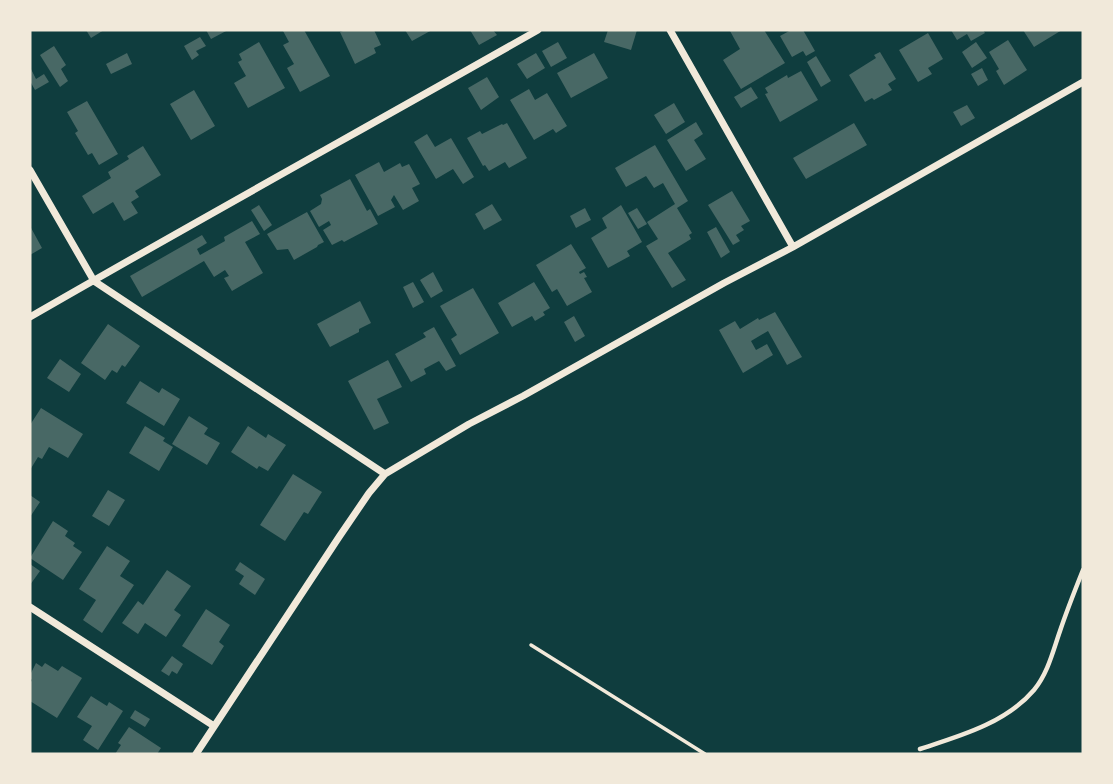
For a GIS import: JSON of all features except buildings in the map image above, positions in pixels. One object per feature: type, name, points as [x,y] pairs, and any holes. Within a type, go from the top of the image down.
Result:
[{"type":"street","points":[[30,317],[538,30]]},
{"type":"street","points":[[670,30],[793,247]]},
{"type":"street","points":[[196,754],[339,537],[385,474],[469,424],[793,247],[1083,82]]},
{"type":"street","points":[[30,170],[94,281],[385,474]]},
{"type":"street","points":[[30,607],[214,726]]},
{"type":"lane","points":[[920,748],[963,735],[989,723],[1018,706],[1035,688],[1047,667],[1083,570]]},
{"type":"path","points":[[531,645],[705,754]]}]
